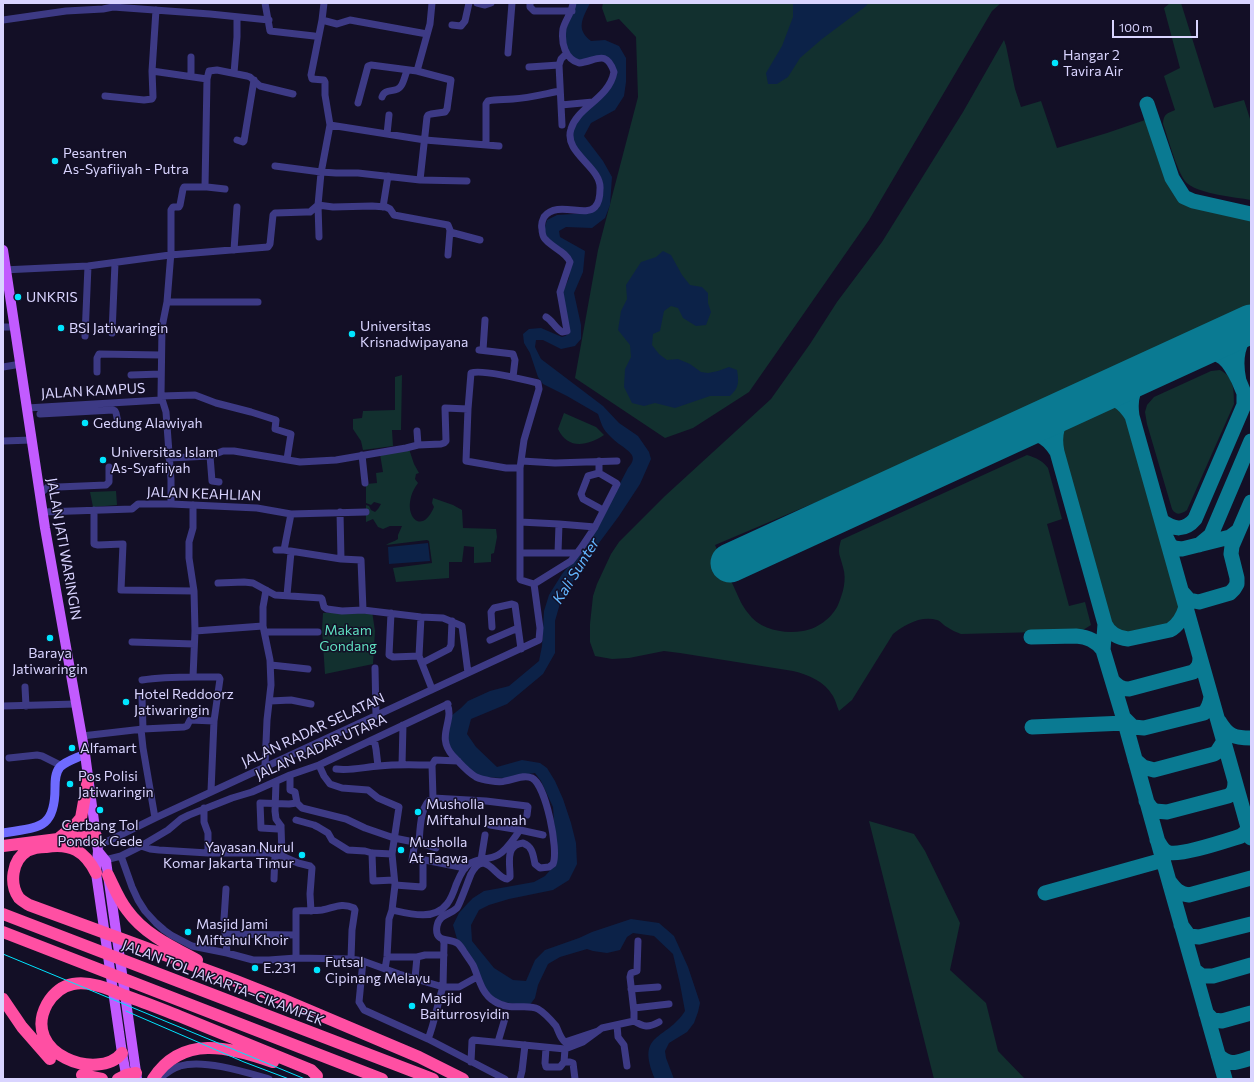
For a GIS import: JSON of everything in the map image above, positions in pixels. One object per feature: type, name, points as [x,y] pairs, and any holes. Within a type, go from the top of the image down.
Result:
[{"type":"highway","points":[[58,839],[76,826],[81,818],[88,778]]},
{"type":"highway","points":[[3,846],[58,839],[97,844]]},
{"type":"highway","points":[[99,865],[91,863],[78,851],[71,847],[51,846],[37,848],[20,856],[15,866],[14,882],[16,891],[20,899],[29,906],[236,981],[376,1038],[463,1079]]},
{"type":"highway","points":[[108,875],[127,911],[149,932],[171,947],[236,981]]},
{"type":"highway","name":"JALAN TOL JAKARTA–CIKAMPEK","points":[[3,914],[433,1079]]},
{"type":"highway","points":[[3,932],[382,1079]]},
{"type":"highway","points":[[122,1053],[116,1062],[110,1066],[104,1069],[96,1070],[73,1066],[56,1056],[45,1042],[42,1026],[45,1008],[52,997],[61,988],[69,985],[94,985],[148,1004],[263,1050],[311,1070],[322,1077]]},
{"type":"highway","points":[[3,999],[32,1040],[54,1062],[75,1073],[102,1079]]},
{"type":"highway","points":[[153,1079],[162,1067],[180,1054],[193,1049],[214,1047],[240,1052],[312,1076],[322,1077]]},
{"type":"highway","points":[[240,1052],[263,1050]]},
{"type":"main road","name":"JALAN JATI WARINGIN","points":[[3,250],[40,494],[85,754],[97,844],[101,906],[122,1053],[129,1077]]},
{"type":"main road","name":"JALAN JATI WARINGIN","points":[[99,865],[108,875],[130,1024],[129,1077]]},
{"type":"street","points":[[105,96],[144,100],[152,99],[152,71],[160,11],[163,3]]},
{"type":"street","points":[[265,3],[270,30],[314,36]]},
{"type":"street","points":[[319,237],[318,205],[321,172],[330,125],[324,95],[325,82],[324,80],[312,79],[311,77],[324,3]]},
{"type":"street","points":[[417,71],[430,24],[432,3]]},
{"type":"street","points":[[452,25],[461,26],[463,24],[465,21],[468,3]]},
{"type":"street","points":[[477,3],[486,5],[491,3]]},
{"type":"street","points":[[508,54],[512,3]]},
{"type":"street","points":[[530,3],[530,6],[534,11],[572,7],[563,29],[563,42],[566,54],[569,58],[579,63],[596,58],[603,58],[607,60],[614,72],[610,84],[578,116],[571,128],[570,134],[575,150],[597,177],[600,184],[600,193],[596,206],[591,210],[556,209],[548,213],[542,221],[541,227],[546,240],[569,259],[570,262],[560,292],[567,331],[562,332],[549,318],[546,317]]},
{"type":"street","points":[[3,20],[66,11],[103,9],[113,5],[160,11],[269,20]]},
{"type":"street","points":[[234,73],[237,17]]},
{"type":"street","points":[[322,20],[337,24],[350,20],[427,34]]},
{"type":"street","points":[[562,125],[559,65],[561,59],[566,54]]},
{"type":"street","points":[[191,57],[191,76]]},
{"type":"street","points":[[358,103],[368,66],[374,65],[407,71],[417,71],[449,79],[451,81],[445,112],[430,114],[427,118],[420,180]]},
{"type":"street","points":[[529,67],[559,65]]},
{"type":"street","points":[[205,187],[208,73],[212,70],[247,76],[260,86],[293,94]]},
{"type":"street","points":[[152,71],[207,79]]},
{"type":"street","points":[[382,97],[386,91],[397,90],[401,87],[407,71]]},
{"type":"street","points":[[237,140],[244,141],[254,80]]},
{"type":"street","points":[[486,145],[486,104],[488,101],[498,99],[512,100],[560,91]]},
{"type":"street","points":[[560,105],[593,102]]},
{"type":"street","points":[[387,134],[389,115]]},
{"type":"street","points":[[330,125],[425,140],[499,146]]},
{"type":"street","points":[[275,166],[321,172],[358,173],[420,180],[467,181]]},
{"type":"street","points":[[382,207],[388,176]]},
{"type":"street","points":[[171,504],[166,412],[161,398],[161,355],[162,327],[167,302],[171,208],[179,207],[184,187],[225,189]]},
{"type":"street","points":[[5,270],[88,266],[170,255],[269,246],[273,215],[275,212],[310,212],[318,205],[333,207],[382,207],[388,208],[394,215],[448,225],[450,227],[450,232],[448,255]]},
{"type":"street","points":[[234,250],[237,207]]},
{"type":"street","points":[[450,232],[480,240]]},
{"type":"street","points":[[112,333],[115,263]]},
{"type":"street","points":[[85,336],[88,266]]},
{"type":"street","points":[[167,302],[258,302]]},
{"type":"street","points":[[484,320],[481,350],[513,354],[515,360],[513,377]]},
{"type":"street","points":[[3,327],[15,326]]},
{"type":"street","points":[[97,372],[97,358],[99,354],[161,355]]},
{"type":"street","points":[[3,367],[21,364]]},
{"type":"street","points":[[131,375],[161,371]]},
{"type":"street","points":[[603,510],[581,497],[588,476],[599,473],[617,484],[594,527],[577,553],[567,564],[534,584],[520,580],[521,465],[524,440],[539,384],[513,377],[478,371],[472,373],[468,409],[466,461],[506,468],[521,465],[616,461]]},
{"type":"street","name":"JALAN KAMPUS","points":[[27,408],[194,395],[216,403],[276,420],[275,429],[291,434],[287,459]]},
{"type":"street","points":[[169,458],[210,456],[223,451],[234,451],[300,462],[336,460],[418,445],[444,443],[446,441],[445,408],[468,409]]},
{"type":"street","points":[[40,414],[113,410],[116,413],[118,422]]},
{"type":"street","points":[[417,431],[418,445]]},
{"type":"street","points":[[3,441],[32,440]]},
{"type":"street","points":[[210,456],[212,481],[220,482]]},
{"type":"street","points":[[362,456],[365,483]]},
{"type":"street","points":[[599,461],[599,473]]},
{"type":"street","points":[[40,494],[50,485],[58,487],[106,485],[109,482],[109,467]]},
{"type":"street","name":"JALAN KEAHLIAN","points":[[43,512],[132,509],[138,504],[256,508],[291,514],[366,512]]},
{"type":"street","points":[[193,505],[193,528],[189,542],[189,558],[194,591],[195,631],[193,677]]},
{"type":"street","points":[[94,510],[94,544],[123,544],[121,590],[194,591]]},
{"type":"street","points":[[340,512],[341,559]]},
{"type":"street","points":[[287,596],[291,514]]},
{"type":"street","points":[[520,522],[594,527]]},
{"type":"street","points":[[558,552],[559,524]]},
{"type":"street","points":[[276,550],[341,559],[361,560],[363,610]]},
{"type":"street","points":[[520,553],[577,553]]},
{"type":"street","points":[[218,583],[253,583],[275,595],[322,598],[326,609],[342,611],[363,610],[443,618],[452,621],[463,627],[468,673]]},
{"type":"street","name":"JALAN RADAR SELATAN","points":[[97,844],[539,640],[540,628],[534,584]]},
{"type":"street","points":[[265,766],[267,720],[271,685],[271,666],[264,629],[263,607],[266,590]]},
{"type":"street","points":[[492,627],[492,609],[497,606],[515,605],[521,648]]},
{"type":"street","points":[[391,613],[389,655],[393,657],[421,659],[449,649],[451,645],[452,621]]},
{"type":"street","points":[[421,617],[421,659],[432,689]]},
{"type":"street","points":[[490,640],[518,628]]},
{"type":"street","points":[[195,631],[264,629],[318,632]]},
{"type":"street","points":[[132,642],[194,644]]},
{"type":"street","points":[[271,666],[308,669]]},
{"type":"street","points":[[375,668],[376,716]]},
{"type":"street","points":[[142,680],[159,677],[215,677],[220,679],[214,721],[211,792]]},
{"type":"street","points":[[25,687],[26,706]]},
{"type":"street","points":[[142,697],[143,748],[155,818]]},
{"type":"street","points":[[270,701],[290,700],[311,704]]},
{"type":"street","points":[[3,706],[76,704]]},
{"type":"street","name":"JALAN RADAR UTARA","points":[[99,865],[122,856],[141,846],[168,830],[181,819],[204,808],[252,792],[276,782],[290,774],[319,764],[448,704],[450,711],[445,740],[450,751],[458,760]]},
{"type":"street","points":[[82,736],[142,729],[184,727],[187,726],[190,720],[214,721]]},
{"type":"street","points":[[402,765],[403,725]]},
{"type":"street","points":[[374,739],[378,766]]},
{"type":"street","points":[[3,833],[38,827],[48,819],[54,808],[56,777],[59,768],[85,754]]},
{"type":"street","points":[[9,758],[37,755],[62,766]]},
{"type":"street","points":[[412,860],[424,808],[432,798],[432,765],[435,760],[458,760],[465,769],[478,778],[492,781],[502,782],[526,776],[536,781],[547,806],[555,854],[553,864],[549,867],[540,868],[535,864],[532,851],[529,847],[522,843],[518,844],[510,853],[508,861],[510,876],[506,880],[502,879],[489,865],[483,864],[477,866],[470,874],[457,908],[439,919],[437,930],[438,935],[443,940],[460,945],[472,964],[487,995],[494,1002],[507,1007],[536,1008],[543,1012],[556,1027],[562,1040],[565,1042],[598,1031]]},
{"type":"street","points":[[319,764],[324,776],[330,784],[342,788],[368,790],[378,798],[398,806],[392,854],[394,882],[392,910],[389,919],[385,969]]},
{"type":"street","points":[[336,769],[343,770],[378,766],[432,765]]},
{"type":"street","points":[[290,774],[290,790]]},
{"type":"street","points":[[274,879],[281,826],[276,819],[276,782]]},
{"type":"street","points":[[276,792],[290,790],[295,792],[297,803],[302,808],[346,819],[365,828],[394,838],[417,842],[436,848]]},
{"type":"street","points":[[432,798],[486,801],[527,806],[527,815]]},
{"type":"street","points":[[281,826],[278,829],[261,828],[260,803],[297,803]]},
{"type":"street","points":[[204,808],[204,822],[208,833],[208,853]]},
{"type":"street","points":[[296,820],[318,827],[328,833],[332,840],[345,848],[372,853],[392,854]]},
{"type":"street","points":[[490,825],[543,835]]},
{"type":"street","points":[[392,910],[429,915],[441,910],[451,898],[465,868],[470,863],[498,855],[503,852],[520,830]]},
{"type":"street","points":[[481,860],[485,835]]},
{"type":"street","points":[[141,846],[159,850],[208,853],[259,853],[278,855],[312,866],[310,894],[312,911]]},
{"type":"street","points":[[372,853],[373,881],[394,882],[422,887],[423,862],[425,860],[465,868]]},
{"type":"street","points":[[122,856],[132,887],[145,911],[156,924],[171,935],[192,946],[262,961],[296,958],[351,959],[362,961],[443,987],[459,987],[477,977]]},
{"type":"street","points":[[226,890],[224,919],[227,953]]},
{"type":"street","points":[[296,958],[296,911],[324,910],[338,906],[351,907],[355,910],[352,930],[351,959]]},
{"type":"street","points":[[225,934],[296,935]]},
{"type":"street","points":[[428,1038],[441,1003],[443,987],[443,940]]},
{"type":"street","points":[[634,1021],[630,975],[637,971],[638,941]]},
{"type":"street","points":[[387,957],[444,955]]},
{"type":"street","points":[[415,978],[416,957]]},
{"type":"street","points":[[362,961],[359,1002],[364,1010],[428,1038],[504,1079]]},
{"type":"street","points":[[631,989],[658,987]]},
{"type":"street","points":[[634,1008],[669,1004]]},
{"type":"street","points":[[498,1042],[506,1015]]},
{"type":"street","points":[[470,1062],[472,1041],[498,1042],[565,1049],[583,1042],[602,1028],[634,1021],[644,1027],[659,1022]]},
{"type":"street","points":[[617,1025],[618,1037],[624,1045],[627,1066]]},
{"type":"street","points":[[520,1079],[525,1045]]},
{"type":"street","points":[[546,1048],[546,1067],[562,1066],[564,1062],[565,1049]]},
{"type":"street","points":[[564,1062],[570,1062],[573,1064],[576,1079]]},
{"type":"street","points":[[159,1079],[173,1068],[185,1064],[194,1064],[217,1066],[268,1079]]},
{"type":"green space","points":[[603,3],[1001,3],[992,11],[869,220],[749,392],[693,428],[665,438],[575,378],[598,250],[638,97],[636,37],[619,19],[607,22],[602,8]]},
{"type":"green space","points":[[1170,3],[1181,3],[1214,108],[1244,100],[1251,122],[1251,200],[1218,195],[1194,187],[1184,180],[1177,165],[1163,124],[1165,116],[1175,110],[1164,76],[1180,68],[1164,8]]},
{"type":"green space","points":[[1004,40],[1015,89],[1021,107],[1041,101],[1057,148],[1151,118],[1178,190],[1184,197],[1193,201],[1251,213],[1251,318],[715,545],[741,603],[753,619],[772,630],[795,632],[808,630],[824,622],[835,610],[840,600],[845,577],[839,551],[841,540],[1027,455],[1039,460],[1048,468],[1062,519],[1047,524],[1069,606],[1085,602],[1091,625],[1079,631],[961,634],[950,629],[937,620],[925,619],[913,622],[902,627],[893,634],[852,700],[839,711],[833,696],[825,686],[816,679],[793,671],[664,651],[629,658],[612,659],[595,656],[590,642],[593,596],[611,554],[619,542],[665,496],[771,399],[810,344],[837,302],[882,242],[963,112]]},
{"type":"green space","points":[[1220,370],[1231,380],[1234,404],[1187,510],[1183,513],[1175,513],[1172,509],[1147,424],[1145,412],[1147,405],[1154,397],[1211,371]]},
{"type":"green space","points":[[402,375],[401,430],[392,430],[393,446],[363,450],[361,441],[353,429],[353,419],[362,418],[363,411],[395,410],[395,377]]},
{"type":"green space","points":[[1097,395],[1109,397],[1118,401],[1125,406],[1132,416],[1186,607],[1184,614],[1176,626],[1170,630],[1128,639],[1116,636],[1107,629],[1055,444],[1058,425],[1065,412],[1073,405]]},
{"type":"green space","points":[[564,413],[596,427],[604,435],[591,442],[578,444],[572,443],[562,436],[558,429]]},
{"type":"green space","points":[[409,449],[419,473],[416,474],[415,479],[418,483],[411,497],[410,505],[413,517],[420,522],[425,520],[430,515],[434,507],[432,503],[433,498],[462,510],[463,528],[496,529],[497,537],[494,553],[491,554],[491,562],[474,563],[474,547],[464,546],[462,562],[449,562],[449,578],[396,582],[393,568],[432,563],[429,541],[386,545],[398,539],[402,526],[390,526],[383,529],[378,527],[373,519],[366,522],[366,505],[375,512],[381,504],[374,502],[371,505],[366,503],[366,484],[377,483],[376,473],[383,472],[380,454]]},
{"type":"green space","points":[[116,491],[117,505],[93,507],[90,492]]},
{"type":"green space","name":"Makam Gondang","points":[[372,611],[375,631],[373,664],[325,674],[322,629],[323,613]]},
{"type":"green space","points":[[869,821],[914,834],[925,851],[960,923],[950,970],[986,1003],[998,1051],[1025,1079],[934,1079]]},
{"type":"water","name":"Kali Sunter","points":[[573,3],[590,3],[582,23],[583,32],[586,37],[591,41],[605,40],[619,46],[626,58],[626,82],[624,96],[615,110],[591,123],[584,136],[603,161],[612,177],[610,205],[605,218],[592,228],[566,227],[559,231],[560,237],[585,251],[583,272],[574,293],[581,325],[581,339],[575,346],[561,349],[543,340],[536,340],[535,347],[541,359],[603,406],[619,423],[638,436],[649,452],[651,459],[640,484],[561,600],[555,621],[555,653],[543,674],[507,704],[471,719],[467,734],[476,747],[497,767],[522,760],[540,763],[547,768],[563,799],[571,823],[576,843],[577,864],[569,880],[553,890],[509,899],[489,905],[479,910],[471,925],[472,941],[494,968],[513,980],[526,981],[535,960],[545,950],[631,919],[659,923],[674,936],[688,967],[700,1003],[694,1023],[687,1032],[669,1043],[665,1051],[674,1079],[655,1079],[650,1064],[649,1053],[651,1045],[655,1039],[677,1021],[685,1011],[673,954],[654,936],[633,933],[627,937],[620,950],[607,953],[587,949],[560,957],[548,964],[538,985],[535,998],[529,1006],[496,1001],[487,993],[467,950],[457,939],[453,925],[459,913],[468,903],[484,891],[534,882],[545,876],[554,866],[555,835],[553,807],[541,781],[535,773],[505,778],[477,777],[452,753],[446,734],[451,716],[468,701],[490,691],[509,686],[539,661],[542,646],[544,611],[549,595],[562,574],[583,549],[602,518],[633,461],[630,453],[606,432],[598,414],[543,384],[538,377],[530,353],[524,343],[523,334],[529,329],[541,328],[562,337],[570,333],[561,296],[569,278],[571,263],[543,233],[547,220],[557,215],[587,214],[599,208],[601,182],[573,145],[571,128],[613,77],[607,60],[574,61],[563,42]]},
{"type":"water","points":[[793,3],[868,3],[800,58],[788,77],[777,84],[768,84],[766,73],[782,46],[793,17]]},
{"type":"water","points":[[663,251],[671,255],[682,275],[690,285],[702,287],[708,293],[708,303],[711,312],[706,325],[696,326],[683,318],[678,308],[671,306],[664,311],[660,331],[653,334],[652,345],[659,354],[667,360],[678,359],[690,364],[701,372],[708,373],[729,367],[737,370],[738,384],[730,396],[710,396],[675,408],[655,403],[644,406],[632,403],[624,387],[625,369],[631,357],[630,345],[618,330],[621,311],[627,299],[626,285],[641,262],[656,257]]},
{"type":"water","points":[[428,543],[430,561],[389,564],[388,547]]},
{"type":"taxiway","points":[[1147,104],[1172,178],[1184,197],[1193,201],[1251,214]]},
{"type":"taxiway","points":[[1198,349],[1219,355],[1223,358],[1231,367],[1239,381],[1237,365],[1238,351],[1243,338],[1251,325]]},
{"type":"taxiway","points":[[1097,395],[1109,397],[1118,401],[1125,406],[1132,416],[1131,403],[1133,392],[1146,372]]},
{"type":"taxiway","points":[[1162,521],[1166,524],[1179,528],[1187,526],[1195,519],[1244,405],[1244,393],[1239,381]]},
{"type":"taxiway","points":[[1013,433],[1027,433],[1044,437],[1057,452],[1057,428],[1068,408]]},
{"type":"taxiway","points":[[1132,416],[1251,838]]},
{"type":"taxiway","points":[[1199,545],[1211,535],[1251,441]]},
{"type":"taxiway","points":[[1057,452],[1105,624],[1103,650],[1225,1079]]},
{"type":"taxiway","points":[[1182,592],[1189,600],[1199,602],[1230,593],[1234,589],[1237,584],[1237,578],[1231,554],[1232,546],[1251,502]]},
{"type":"taxiway","points":[[1167,539],[1170,545],[1174,548],[1182,549],[1230,537],[1238,531]]},
{"type":"taxiway","points":[[1105,624],[1114,634],[1121,638],[1128,639],[1170,630],[1176,626],[1184,614],[1186,607]]},
{"type":"taxiway","points":[[1031,637],[1080,636],[1094,641],[1103,650]]},
{"type":"taxiway","points":[[1112,680],[1119,687],[1129,689],[1193,672],[1199,665],[1200,657]]},
{"type":"taxiway","points":[[1123,717],[1133,727],[1144,728],[1204,713],[1210,703],[1211,697]]},
{"type":"taxiway","points":[[1219,721],[1225,730],[1232,735],[1236,737],[1251,738]]},
{"type":"taxiway","points":[[1032,727],[1125,723]]},
{"type":"taxiway","points":[[1135,760],[1143,767],[1154,770],[1214,754],[1224,741]]},
{"type":"taxiway","points":[[1146,801],[1155,811],[1167,812],[1228,796],[1234,790],[1235,781]]},
{"type":"taxiway","points":[[1157,840],[1165,851],[1173,853],[1181,852],[1241,836],[1247,831],[1248,826]]},
{"type":"taxiway","points":[[1045,893],[1163,860]]},
{"type":"taxiway","points":[[1169,881],[1182,894],[1189,895],[1251,878]]},
{"type":"taxiway","points":[[1181,925],[1189,936],[1199,937],[1251,924]]},
{"type":"taxiway","points":[[1194,970],[1202,976],[1213,976],[1251,965]]},
{"type":"taxiway","points":[[1206,1013],[1213,1020],[1222,1021],[1251,1013]]},
{"type":"taxiway","points":[[1218,1055],[1222,1059],[1230,1062],[1238,1062],[1251,1058]]},
{"type":"runway","points":[[730,563],[1251,324]]},
{"type":"tram line","points":[[3,954],[305,1079]]},
{"type":"tram line","points":[[126,1011],[244,1062],[289,1079]]},
{"type":"place","name":"Hangar 2 Tavira Air","points":[[1055,63]]},
{"type":"place","name":"Pesantren As-Syafiiyah - Putra","points":[[55,161]]},
{"type":"place","name":"UNKRIS","points":[[18,297]]},
{"type":"place","name":"BSI Jatiwaringin","points":[[61,328]]},
{"type":"place","name":"Universitas Krisnadwipayana","points":[[352,334]]},
{"type":"place","name":"Gedung Alawiyah","points":[[85,423]]},
{"type":"place","name":"Universitas Islam As-Syafiiyah","points":[[103,460]]},
{"type":"place","name":"Baraya Jatiwaringin","points":[[50,638]]},
{"type":"place","name":"Hotel Reddoorz Jatiwaringin","points":[[126,702]]},
{"type":"place","name":"Alfamart","points":[[72,748]]},
{"type":"place","name":"Pos Polisi Jatiwaringin","points":[[70,784]]},
{"type":"place","name":"Gerbang Tol Pondok Gede","points":[[100,810]]},
{"type":"place","name":"Musholla Miftahul Jannah","points":[[418,812]]},
{"type":"place","name":"Musholla At Taqwa","points":[[401,850]]},
{"type":"place","name":"Yayasan Nurul Komar Jakarta Timur","points":[[302,855]]},
{"type":"place","name":"Masjid Jami Miftahul Khoir","points":[[188,932]]},
{"type":"place","name":"E.231","points":[[255,968]]},
{"type":"place","name":"Futsal Cipinang Melayu","points":[[317,970]]},
{"type":"place","name":"Masjid Baiturrosyidin","points":[[412,1006]]}]
